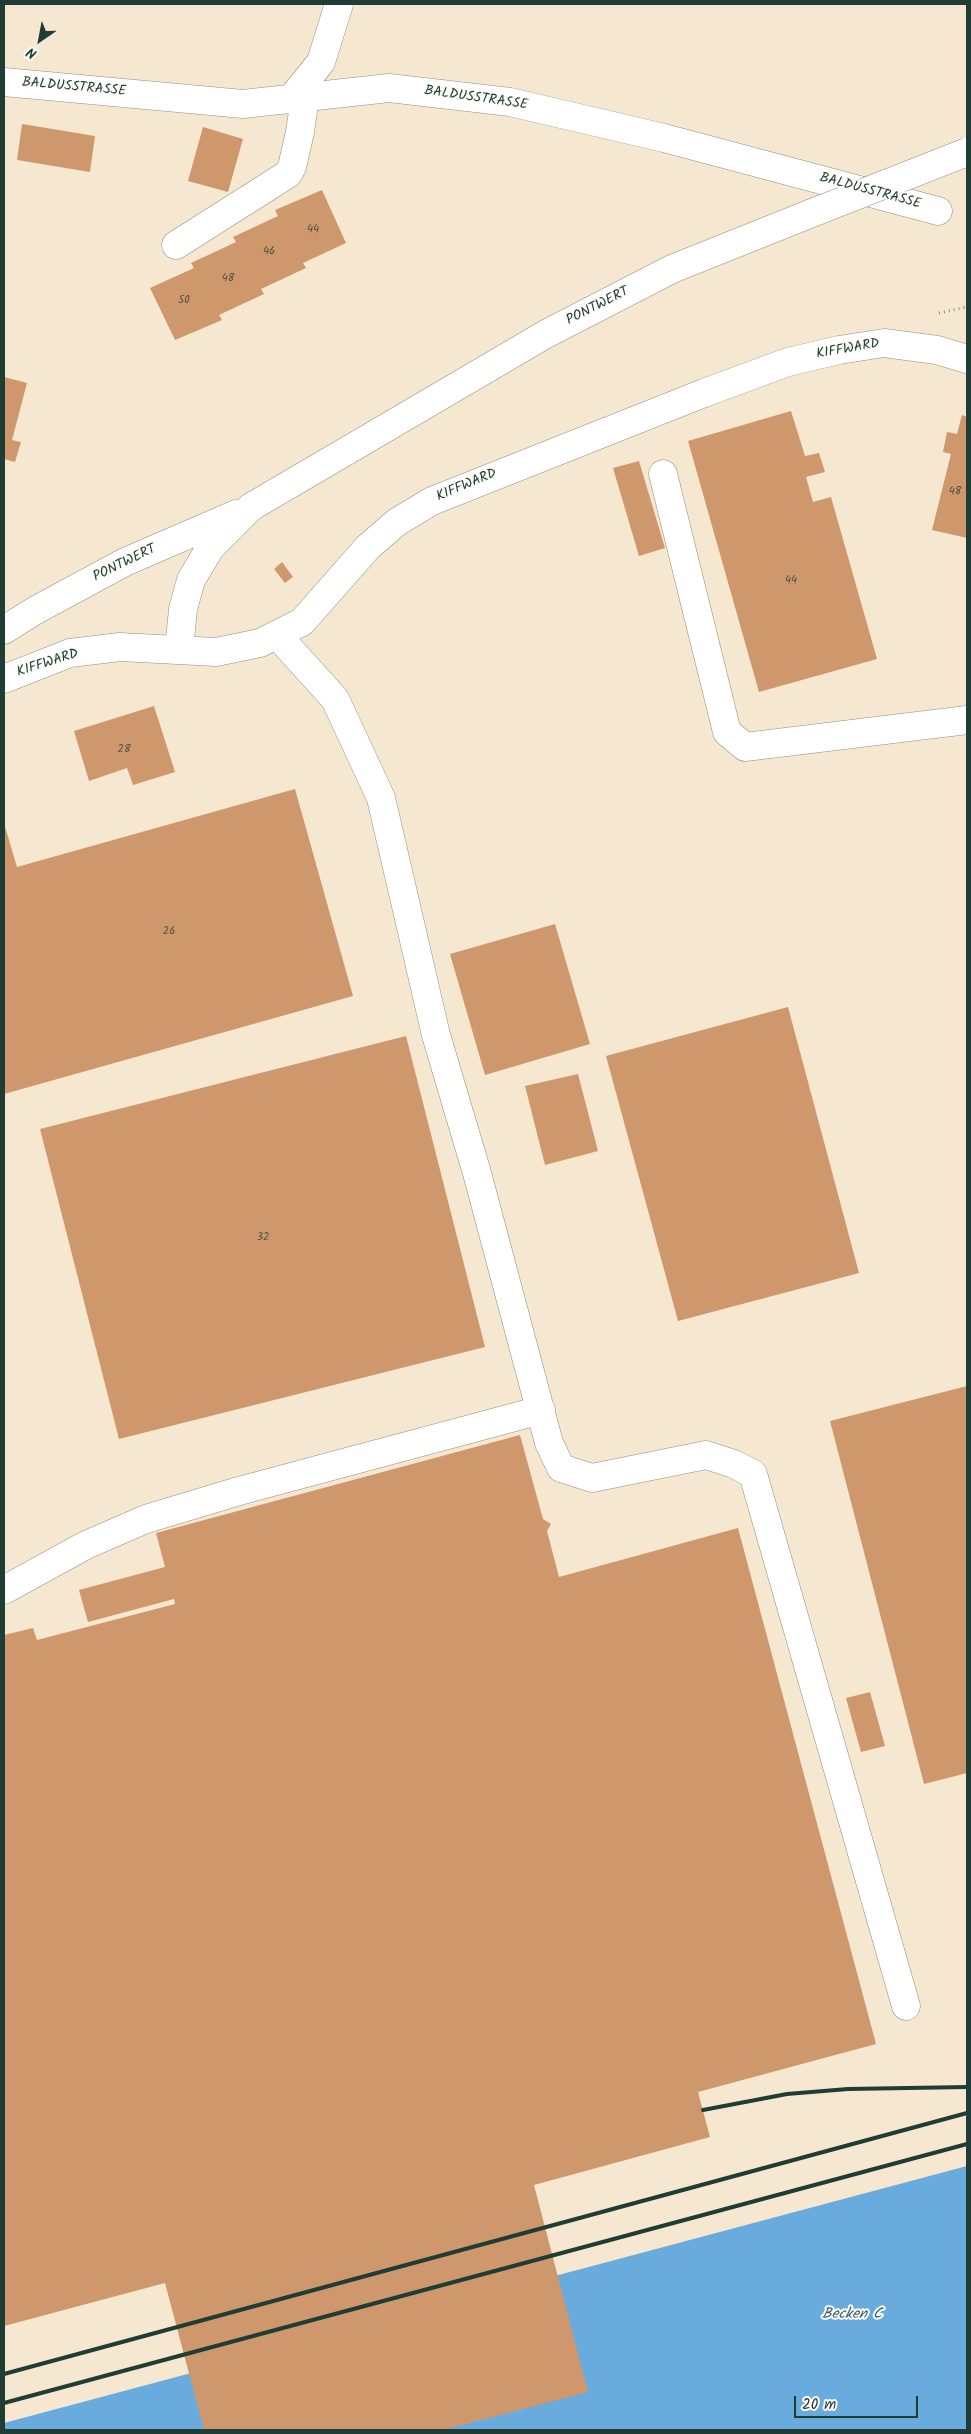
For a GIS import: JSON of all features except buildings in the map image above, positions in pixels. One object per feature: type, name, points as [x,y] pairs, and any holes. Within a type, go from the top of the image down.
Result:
[{"type":"street","points":[[176,246],[288,174],[292,167],[300,132],[298,99],[321,62],[339,4]]},
{"type":"street","name":"BALDUSSTRASSE","points":[[4,82],[244,104],[389,88],[510,102],[664,138],[938,211]]},
{"type":"street","name":"PONTWERT","points":[[4,630],[36,610],[125,562],[251,507],[546,334],[672,269],[967,152]]},
{"type":"street","name":"KIFFWARD","points":[[4,679],[70,653],[120,647],[216,652],[260,643],[302,622],[368,547],[396,522],[432,501],[480,480],[788,362],[839,350],[884,343],[937,350],[967,359]]},
{"type":"street","points":[[663,474],[727,732],[745,747],[967,720]]},
{"type":"street","name":"PONTWERT","points":[[180,650],[183,609],[191,580],[210,548],[251,507]]},
{"type":"street","points":[[277,635],[335,700],[381,798],[436,1035],[477,1173],[549,1443],[561,1468],[592,1478],[706,1455],[734,1464],[753,1474],[906,2006]]},
{"type":"street","points":[[4,1590],[86,1544],[146,1519],[239,1491],[541,1410]]},
{"type":"water","name":"Becken C","points":[[967,2166],[967,2430],[4,2430],[4,2423]]},
{"type":"railway","points":[[703,2110],[787,2094],[848,2089],[967,2087]]},
{"type":"railway","points":[[4,2374],[967,2113]]},
{"type":"railway","points":[[4,2403],[967,2144]]}]
